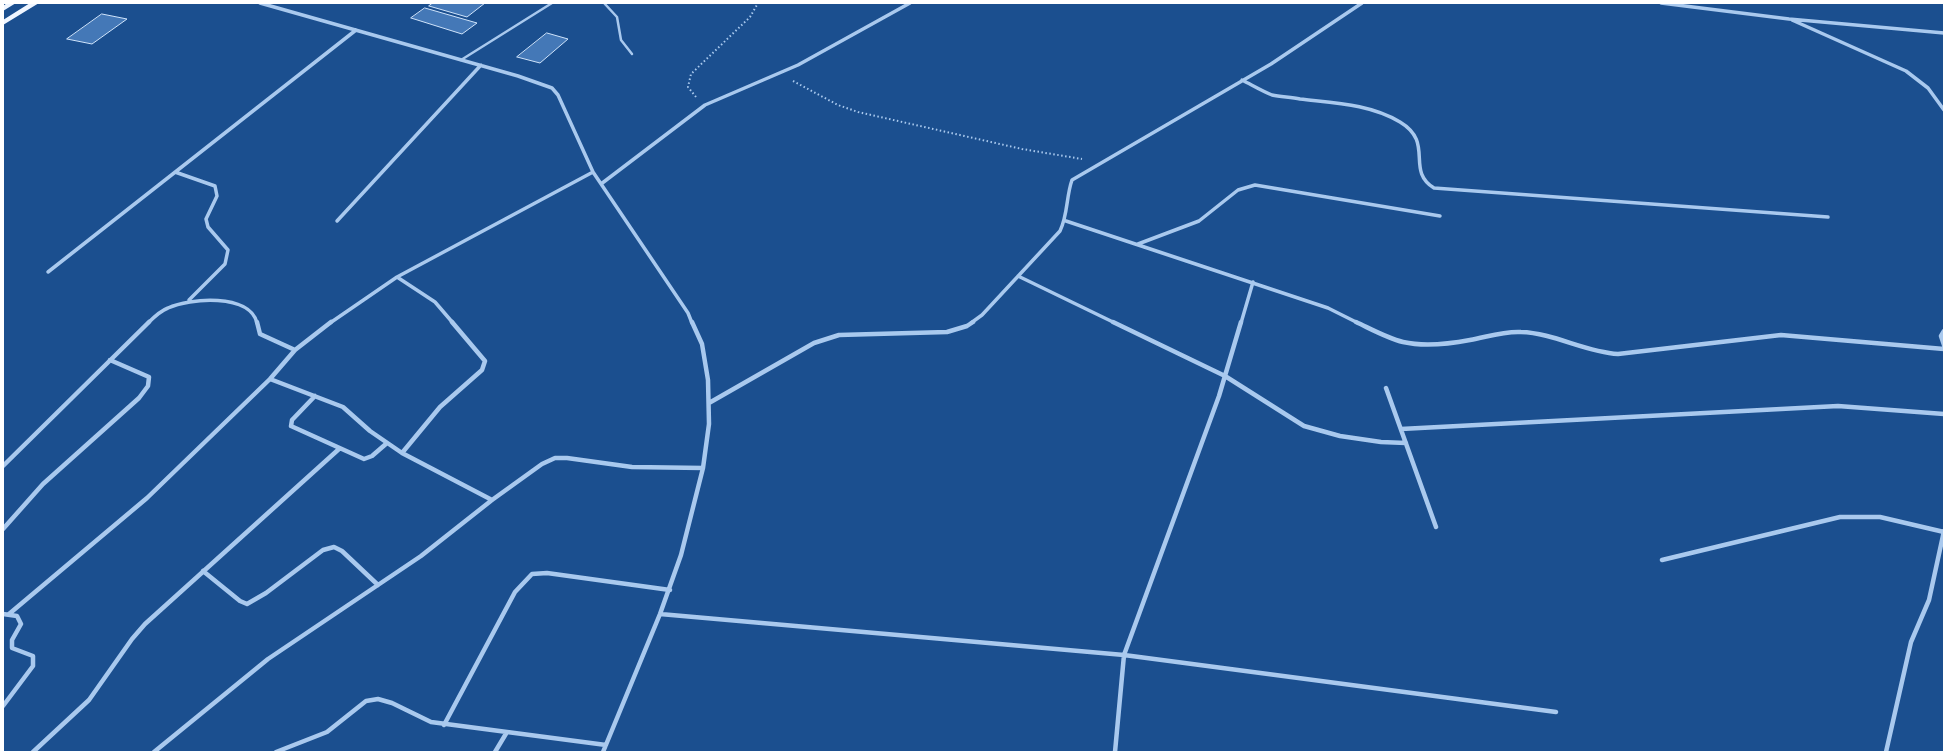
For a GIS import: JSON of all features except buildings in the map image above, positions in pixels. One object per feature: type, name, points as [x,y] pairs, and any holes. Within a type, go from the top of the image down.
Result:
[{"type":"main road","points":[[3,9],[12,3]]},
{"type":"main road","points":[[3,22],[35,3]]},
{"type":"street","points":[[260,3],[481,65],[552,88],[558,95],[593,172],[688,313],[702,344],[708,380],[709,424],[703,468],[681,555],[670,590],[603,752]]},
{"type":"street","points":[[601,184],[705,105],[780,74],[910,3]]},
{"type":"street","points":[[709,403],[814,343],[840,335],[947,332],[967,326],[982,315],[1060,231],[1066,221],[1067,190],[1072,180],[1242,80],[1272,64],[1362,3]]},
{"type":"street","points":[[1661,3],[1788,19],[1944,33]]},
{"type":"street","points":[[1788,19],[1906,71],[1928,88],[1944,110]]},
{"type":"street","points":[[48,272],[356,30]]},
{"type":"street","points":[[337,221],[481,65]]},
{"type":"street","points":[[1242,80],[1273,95],[1371,108],[1382,113],[1415,134],[1421,178],[1426,185],[1434,188],[1828,217]]},
{"type":"street","points":[[175,172],[215,186],[217,196],[206,219],[208,227],[228,250],[228,256],[225,264],[188,301]]},
{"type":"street","points":[[10,614],[147,498],[270,379],[295,350],[330,322],[397,277],[593,172]]},
{"type":"street","points":[[1138,244],[1200,220],[1238,188],[1251,185],[1440,216]]},
{"type":"street","points":[[1066,221],[1328,308],[1391,338],[1421,344],[1470,340],[1496,334],[1521,332],[1551,338],[1602,353],[1618,354],[1781,335],[1944,349]]},
{"type":"street","points":[[1018,276],[1225,376],[1304,426],[1340,436],[1381,442],[1406,443]]},
{"type":"street","points":[[397,277],[434,302],[485,362],[482,370],[440,407],[402,452]]},
{"type":"street","points":[[1116,752],[1124,655],[1225,376],[1253,282]]},
{"type":"street","points":[[3,466],[110,360],[165,309],[176,303],[188,301],[224,302],[248,308],[254,314],[260,334],[295,350]]},
{"type":"street","points":[[1944,331],[1941,336],[1944,345]]},
{"type":"street","points":[[3,529],[43,484],[139,398],[148,386],[149,377],[110,360]]},
{"type":"street","points":[[270,379],[343,407],[370,431],[387,443],[492,500]]},
{"type":"street","points":[[1386,388],[1436,527]]},
{"type":"street","points":[[315,396],[292,420],[291,426],[364,459],[372,456],[387,443]]},
{"type":"street","points":[[1401,429],[1838,406],[1944,414]]},
{"type":"street","points":[[33,752],[89,700],[102,684],[132,638],[145,624],[339,449]]},
{"type":"street","points":[[154,752],[268,659],[440,543],[492,500],[542,464],[555,458],[567,458],[632,467],[703,468]]},
{"type":"street","points":[[1662,560],[1840,517],[1863,515],[1882,516],[1944,531],[1929,600],[1910,642],[1886,752]]},
{"type":"street","points":[[203,571],[240,601],[247,604],[266,593],[323,550],[334,547],[342,550],[378,585]]},
{"type":"street","points":[[444,725],[515,592],[532,574],[547,573],[670,590]]},
{"type":"street","points":[[3,614],[17,616],[21,624],[12,640],[12,648],[33,656],[33,666],[3,706]]},
{"type":"street","points":[[660,614],[1124,655],[1556,712]]},
{"type":"street","points":[[276,752],[326,732],[366,701],[378,699],[392,703],[431,722],[444,725],[606,746]]},
{"type":"street","points":[[496,752],[507,732]]},
{"type":"lane","points":[[461,60],[552,3]]},
{"type":"lane","points":[[604,3],[618,18],[619,37],[632,54]]},
{"type":"path","points":[[705,105],[691,92],[688,87],[691,74],[750,17],[758,3]]},
{"type":"path","points":[[780,74],[838,105],[858,112],[1022,149],[1101,163]]}]
